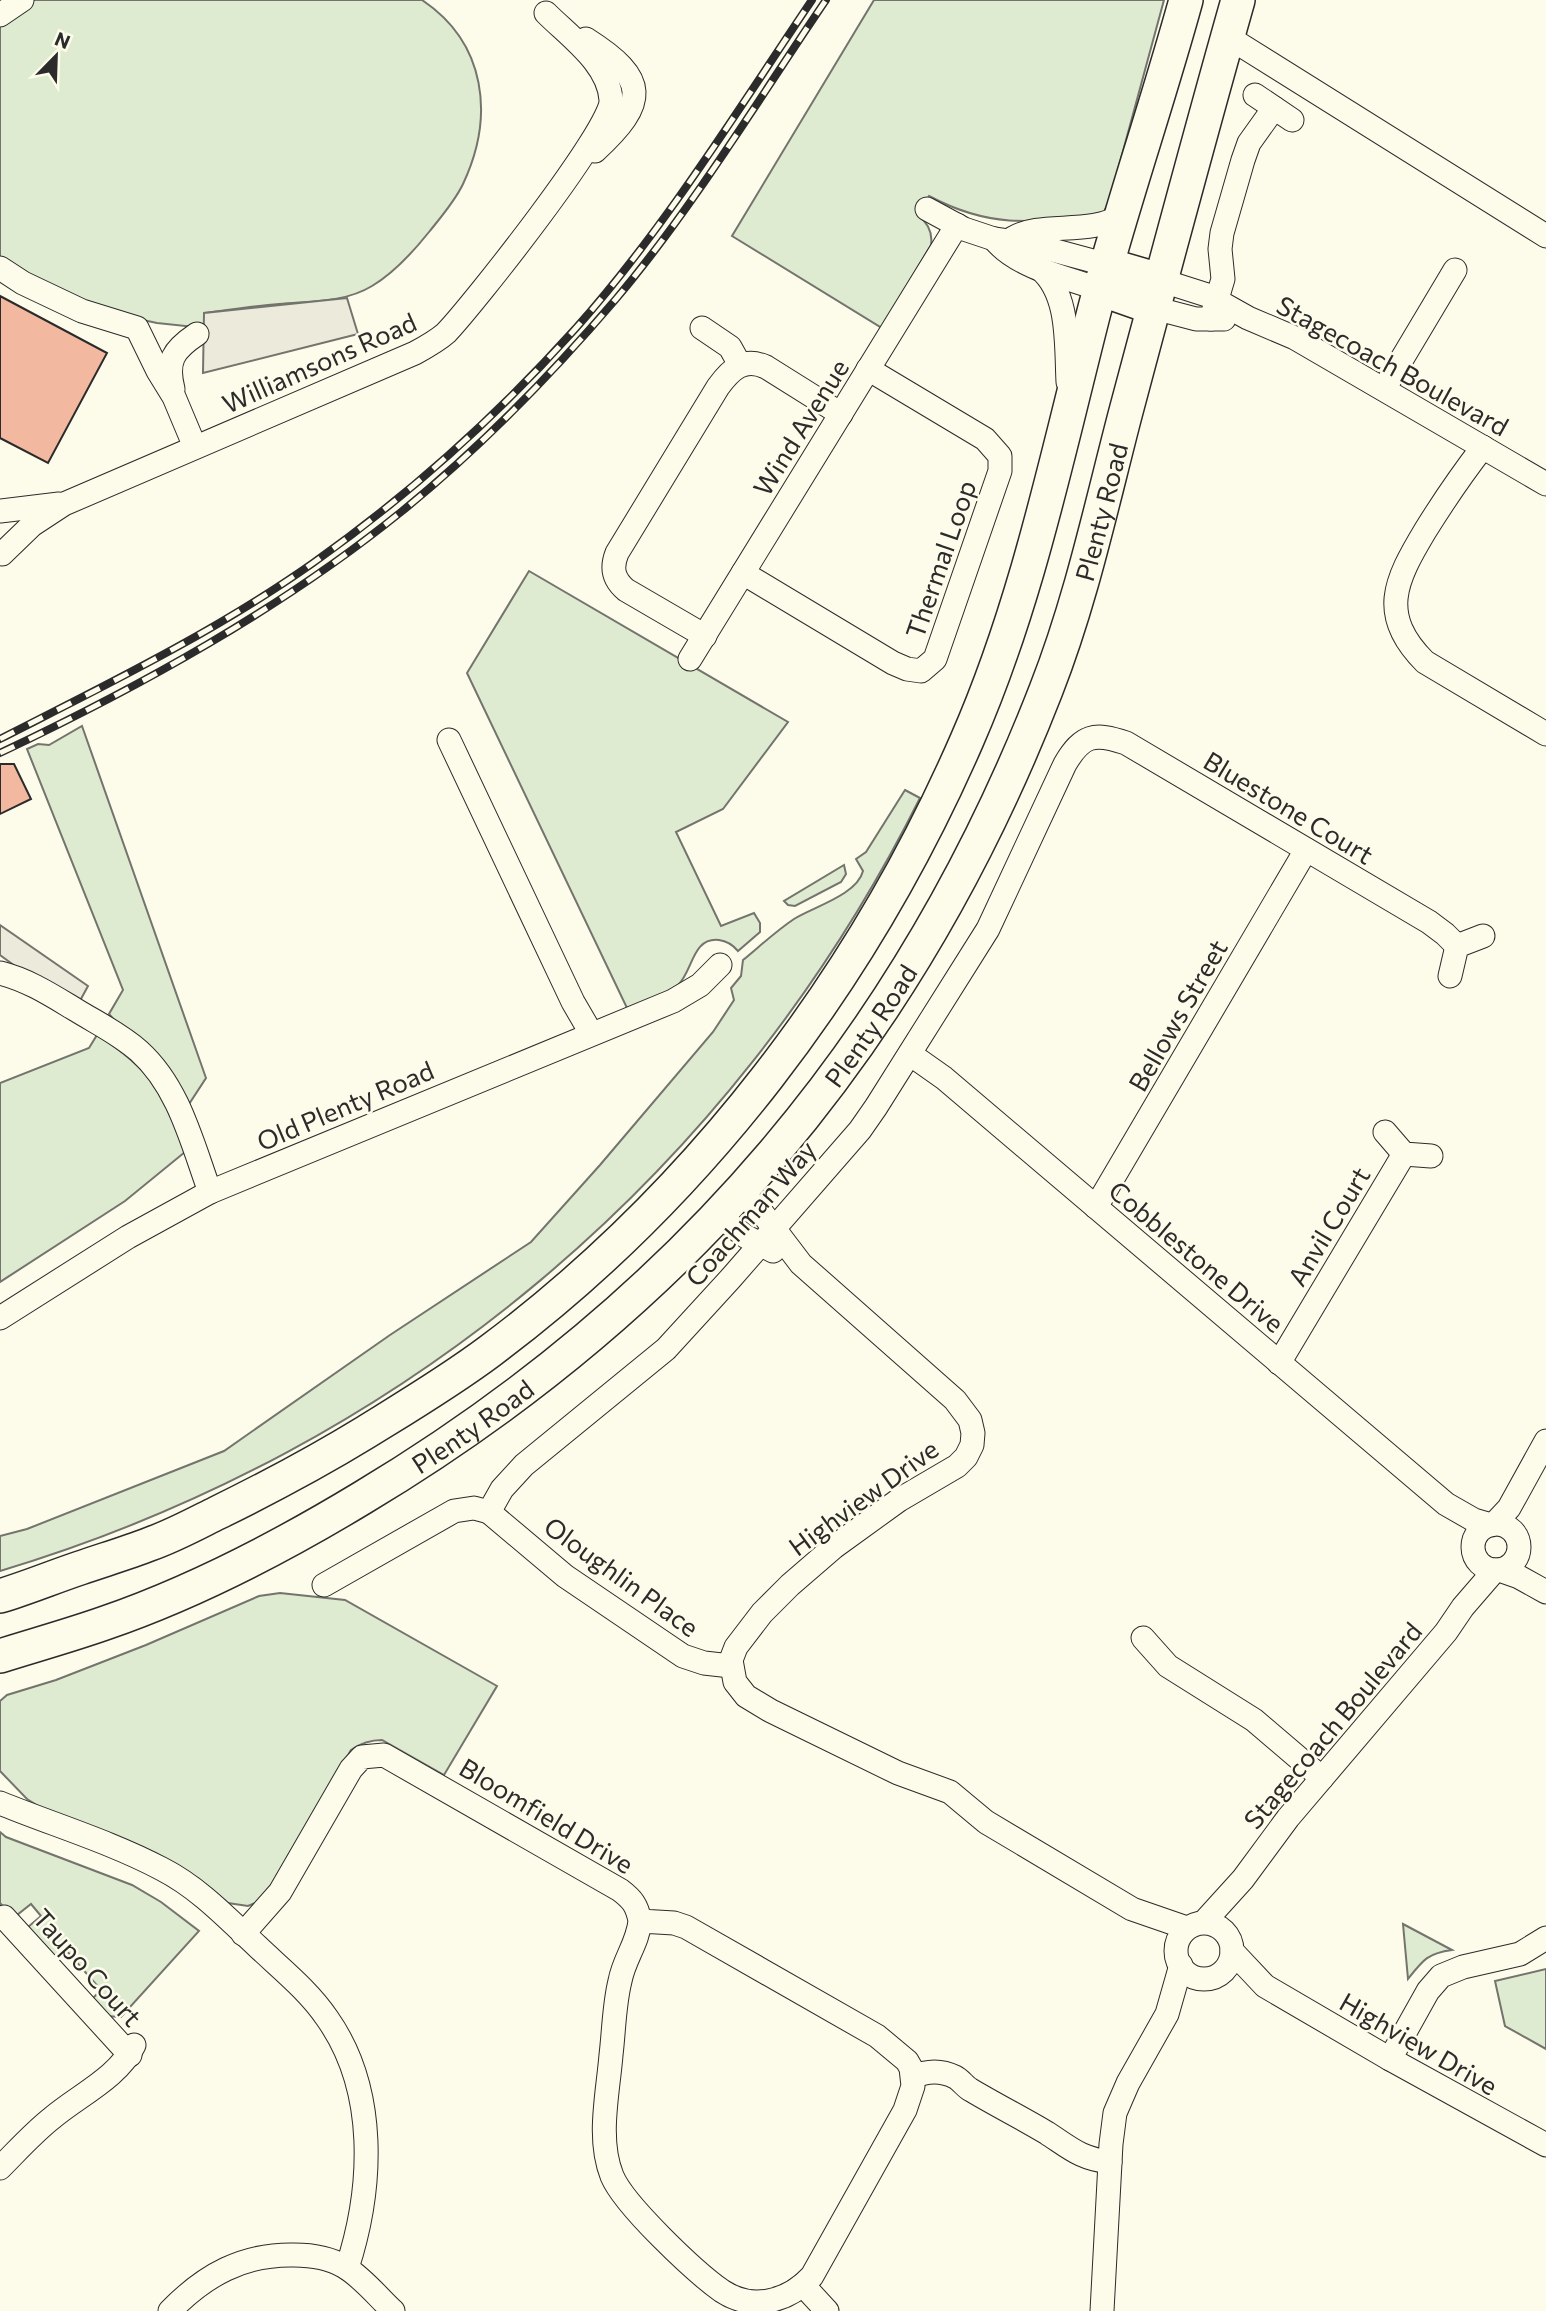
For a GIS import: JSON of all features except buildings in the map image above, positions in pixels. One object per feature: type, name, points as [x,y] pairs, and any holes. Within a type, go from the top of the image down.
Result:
[{"type":"highway","name":"Plenty Road","points":[[0,1596],[152,1544],[185,1529],[307,1469],[431,1393],[492,1350],[558,1295],[650,1210],[696,1162],[778,1063],[841,976],[931,819],[968,738],[1006,643],[1104,277],[1186,0]]},
{"type":"highway","name":"Plenty Road","points":[[0,1656],[108,1622],[262,1555],[446,1446],[514,1398],[647,1287],[729,1204],[817,1100],[890,1000],[945,909],[1011,772],[1049,685],[1084,577],[1238,0]]},
{"type":"highway","points":[[1104,277],[1159,294]]},
{"type":"street","points":[[0,15],[22,0]]},
{"type":"street","name":"Williamsons Road","points":[[1,555],[32,525],[64,504],[432,344],[445,334],[572,173],[611,110],[609,87],[599,66],[538,7]]},
{"type":"street","name":"Williamsons Road","points":[[538,7],[609,54],[622,66],[633,89],[632,109],[617,131],[572,173]]},
{"type":"street","points":[[1228,37],[1546,236]]},
{"type":"street","points":[[1213,309],[1223,279],[1220,248],[1222,233],[1249,143],[1283,114],[1255,95]]},
{"type":"street","points":[[927,209],[957,225],[1104,277]]},
{"type":"street","points":[[1003,240],[1028,232],[1102,224],[1123,215]]},
{"type":"street","name":"Wind Avenue","points":[[690,659],[957,225]]},
{"type":"street","points":[[1003,240],[1010,256],[1039,268],[1104,277]]},
{"type":"street","points":[[0,268],[23,283],[82,311],[137,328],[174,397],[195,447]]},
{"type":"street","points":[[1039,268],[1053,282],[1060,300],[1072,403]]},
{"type":"street","points":[[1384,388],[1455,270]]},
{"type":"street","name":"Stagecoach Boulevard","points":[[1159,294],[1196,319],[1213,309],[1248,318],[1296,338],[1546,484]]},
{"type":"street","points":[[702,328],[730,348],[740,365]]},
{"type":"street","points":[[174,397],[169,371],[171,362],[179,348],[197,334]]},
{"type":"street","points":[[705,635],[626,590],[615,578],[613,566],[617,553],[718,387],[731,370],[753,363],[766,368],[841,414]]},
{"type":"street","name":"Thermal Loop","points":[[743,573],[893,663],[921,671],[935,659],[1000,471],[1000,456],[985,439],[868,369]]},
{"type":"street","points":[[1476,443],[1401,574],[1396,600],[1397,617],[1410,647],[1425,662],[1546,734]]},
{"type":"street","name":"Williamsons Road","points":[[0,511],[64,504]]},
{"type":"street","points":[[0,517],[9,534],[8,544],[1,555]]},
{"type":"street","name":"Bluestone Court","points":[[1084,740],[1098,736],[1126,743],[1429,922],[1457,946]]},
{"type":"street","points":[[449,740],[573,1002],[591,1033]]},
{"type":"street","name":"Coachman Way","points":[[489,1512],[502,1489],[524,1465],[666,1349],[860,1130],[988,929],[1065,764],[1073,750],[1084,740]]},
{"type":"street","name":"Bellows Street","points":[[1096,1207],[1306,850]]},
{"type":"street","points":[[1450,975],[1457,946],[1483,936]]},
{"type":"street","points":[[0,955],[32,984]]},
{"type":"street","name":"Old Plenty Road","points":[[0,1318],[128,1237],[210,1192],[673,1001],[700,985],[720,965]]},
{"type":"street","points":[[0,972],[32,984],[120,1036],[152,1064],[176,1102],[210,1192]]},
{"type":"street","name":"Cobblestone Drive","points":[[910,1054],[944,1078],[1446,1504],[1474,1520],[1492,1525]]},
{"type":"street","name":"Anvil Court","points":[[1385,1132],[1404,1154],[1430,1156]]},
{"type":"street","name":"Anvil Court","points":[[1279,1363],[1404,1154]]},
{"type":"street","name":"Highview Drive","points":[[729,1204],[763,1214],[768,1237]]},
{"type":"street","name":"Highview Drive","points":[[729,1204],[745,1236],[768,1237],[955,1400],[970,1420],[973,1440],[969,1452],[957,1466],[899,1500],[834,1547],[790,1585],[742,1638],[733,1655],[731,1666]]},
{"type":"street","points":[[1546,1441],[1509,1508],[1492,1525],[1480,1531],[1473,1550],[1481,1565],[1546,1589]]},
{"type":"street","points":[[1497,1570],[1515,1559],[1521,1513],[1531,1471]]},
{"type":"street","name":"Cobblestone Drive","points":[[1446,1504],[1466,1531],[1473,1550]]},
{"type":"street","points":[[324,1585],[454,1511],[474,1508],[489,1512]]},
{"type":"street","name":"Oloughlin Place","points":[[489,1512],[565,1576],[683,1656],[697,1662],[731,1666]]},
{"type":"street","points":[[1492,1525],[1507,1527],[1516,1537],[1531,1568],[1546,1589]]},
{"type":"street","name":"Stagecoach Boulevard","points":[[1463,1606],[1472,1578],[1473,1550]]},
{"type":"street","name":"Stagecoach Boulevard","points":[[1196,1925],[1243,1879],[1288,1818],[1446,1632],[1463,1606],[1497,1570]]},
{"type":"street","points":[[1143,1638],[1168,1666],[1254,1720],[1322,1778]]},
{"type":"street","points":[[731,1666],[739,1689],[756,1702],[898,1773],[945,1809],[986,1822],[1132,1909],[1191,1975],[1211,1977]]},
{"type":"street","name":"Bloomfield Drive","points":[[243,1934],[280,1892],[351,1769],[362,1757],[377,1754],[392,1758],[620,1889],[638,1907],[640,1921]]},
{"type":"street","points":[[0,1786],[8,1806],[135,1856],[163,1870],[207,1900],[308,1994],[341,2040],[362,2095],[365,2159],[357,2237],[339,2264]]},
{"type":"street","name":"Stagecoach Boulevard","points":[[1230,1943],[1243,1879]]},
{"type":"street","points":[[1132,1909],[1196,1925],[1221,1928],[1230,1943],[1228,1965],[1167,2014]]},
{"type":"street","name":"Taupo Court","points":[[0,2168],[51,2118],[106,2078],[132,2050],[4,1917]]},
{"type":"street","points":[[921,2078],[913,2086],[905,2110],[812,2276],[787,2296],[771,2302],[748,2302],[727,2295],[713,2285],[630,2205],[612,2178],[607,2161],[605,2125],[616,2000],[623,1968],[638,1934],[640,1921],[674,1923],[686,1927],[877,2036],[921,2078],[967,2088],[1047,2133],[1110,2153]]},
{"type":"street","points":[[1102,2311],[1110,2153],[1115,2113],[1120,2098],[1167,2014],[1181,1934],[1196,1925]]},
{"type":"street","points":[[1390,2059],[1428,1991],[1441,1976],[1463,1967],[1520,1954],[1546,1938]]},
{"type":"street","name":"Highview Drive","points":[[1230,1943],[1265,1986],[1546,2145]]},
{"type":"street","name":"Highview Drive","points":[[1211,1977],[1265,1986]]},
{"type":"street","points":[[170,2311],[199,2284],[236,2263],[281,2255],[302,2255],[339,2264],[393,2311]]},
{"type":"street","points":[[803,2285],[827,2311]]},
{"type":"green space","points":[[34,0],[422,0],[443,17],[460,37],[472,59],[478,83],[481,107],[479,133],[463,184],[443,215],[403,262],[372,286],[350,296],[205,313],[204,328],[157,323],[105,312],[0,260],[0,23]]},
{"type":"green space","points":[[874,0],[1164,0],[1110,199],[1103,214],[1035,221],[994,219],[952,207],[929,196],[918,215],[929,228],[931,245],[882,328],[732,236]]},
{"type":"green space","points":[[529,571],[788,722],[723,809],[676,832],[721,926],[754,913],[760,923],[760,932],[738,951],[722,941],[710,940],[703,944],[678,985],[660,996],[627,1008],[467,673]]},
{"type":"green space","points":[[82,726],[206,1078],[189,1104],[109,1014],[123,990],[27,749],[38,744],[49,745]]},
{"type":"green space","points":[[905,790],[920,798],[843,934],[754,1060],[653,1176],[541,1280],[419,1372],[287,1452],[148,1518],[0,1571],[0,1536],[27,1529],[224,1451],[390,1335],[531,1242],[713,1032],[734,1000],[731,988],[741,976],[743,960],[794,919],[844,894],[859,879],[863,871],[856,859],[866,852]]},
{"type":"green space","points":[[844,865],[846,874],[841,882],[795,906],[784,901]]},
{"type":"green space","points":[[97,1035],[131,1060],[153,1084],[162,1098],[185,1152],[125,1201],[0,1282],[0,1083],[89,1048]]},
{"type":"green space","points":[[280,1593],[345,1600],[497,1686],[444,1775],[382,1740],[366,1742],[351,1750],[274,1886],[260,1901],[248,1906],[228,1903],[198,1878],[43,1809],[27,1799],[0,1771],[0,1701],[7,1695],[56,1680],[146,1645],[259,1596]]},
{"type":"green space","points":[[0,1832],[6,1837],[132,1885],[161,1902],[199,1931],[121,2017],[105,2016],[91,2000],[101,1990],[66,1950],[54,1958],[28,1927],[41,1916],[31,1904],[17,1915],[0,1903]]},
{"type":"green space","points":[[1403,1924],[1452,1950],[1427,1958],[1408,1979]]},
{"type":"green space","points":[[1546,1969],[1546,2049],[1505,2026],[1495,1981]]},
{"type":"shaded area","points":[[347,298],[358,334],[203,373],[204,313]]},
{"type":"shaded area","points":[[0,925],[88,986],[75,1010],[0,955]]},
{"type":"railway","points":[[0,739],[160,657],[276,588],[349,537],[451,453],[546,361],[609,290],[670,210],[812,0]]},
{"type":"railway","points":[[0,753],[156,673],[258,613],[355,547],[458,463],[566,355],[645,264],[699,190],[826,0]]}]
